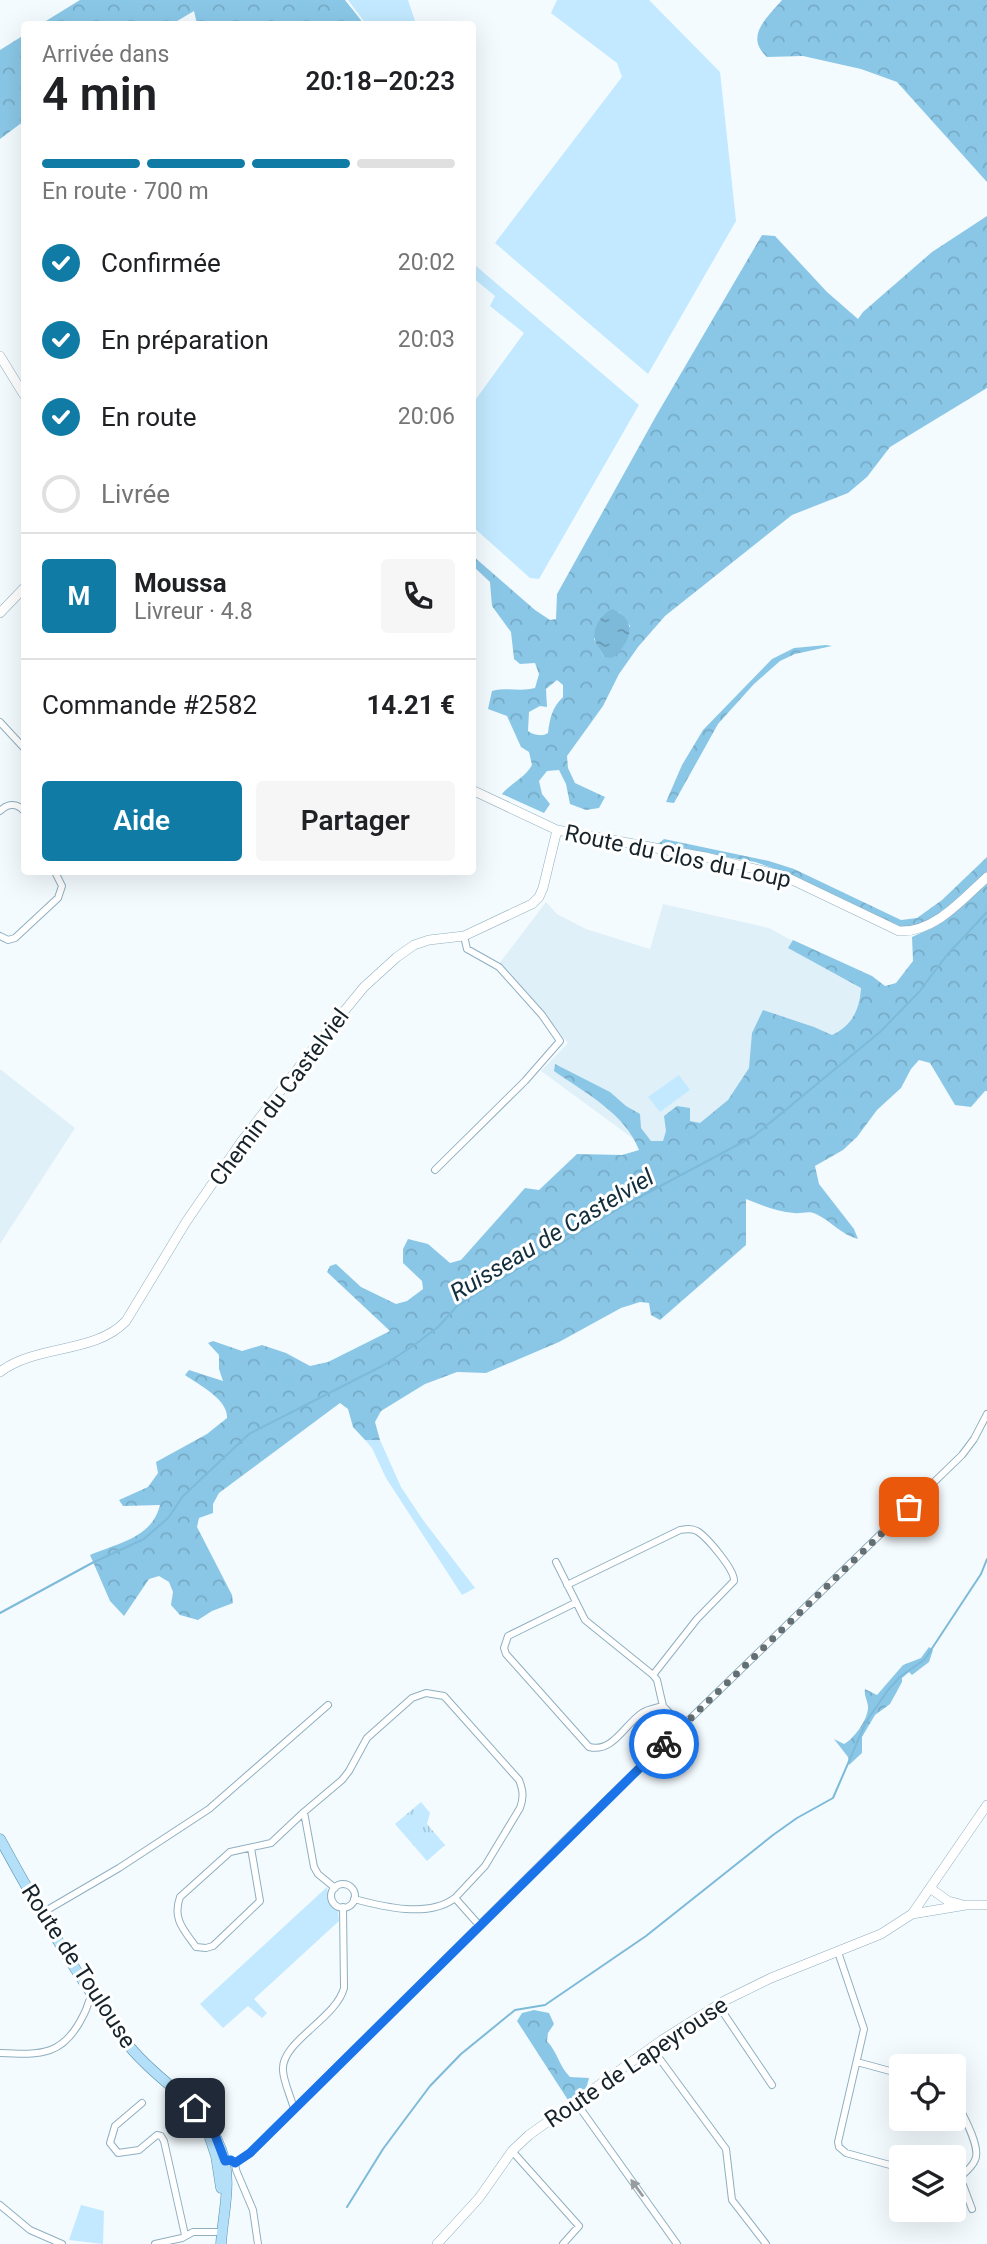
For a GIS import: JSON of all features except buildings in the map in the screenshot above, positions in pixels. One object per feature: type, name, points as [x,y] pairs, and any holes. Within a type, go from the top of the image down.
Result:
[{"type":"main road","name":"Route de Toulouse","points":[[0,1839],[42,1913],[100,2005],[142,2061],[181,2094],[215,2135],[228,2167],[221,2244]]},
{"type":"street","points":[[0,356],[21,390]]},
{"type":"street","points":[[0,613],[21,591]]},
{"type":"street","points":[[0,722],[21,745]]},
{"type":"street","name":"Route du Clos du Loup","points":[[476,792],[557,830],[705,857],[784,876],[899,931],[914,931],[930,925],[987,877]]},
{"type":"street","points":[[0,811],[11,805],[21,808]]},
{"type":"street","name":"Chemin du Castelviel","points":[[0,1372],[18,1361],[102,1338],[120,1328],[186,1222],[241,1142],[364,987],[414,945],[429,940],[464,936],[523,909],[539,897],[557,830]]},
{"type":"street","points":[[0,936],[8,940],[15,938],[58,898],[62,886],[56,875]]},
{"type":"street","points":[[435,1170],[560,1041],[542,1015],[499,967],[467,949],[464,936]]},
{"type":"street","points":[[258,2244],[253,2210],[228,2167],[250,2153],[479,1924],[962,1455],[987,1414]]},
{"type":"street","points":[[567,1585],[680,1530],[693,1529],[702,1535],[732,1570],[734,1581],[697,1619],[653,1675]]},
{"type":"street","points":[[555,1562],[585,1619],[653,1675],[657,1680],[663,1706],[682,1727]]},
{"type":"street","points":[[575,1603],[508,1636],[504,1648],[506,1654],[589,1747],[596,1749],[608,1745],[640,1715],[663,1706]]},
{"type":"street","points":[[251,1849],[260,1901],[213,1946],[197,1947],[178,1923],[176,1907],[180,1897],[230,1852],[271,1843],[342,1780],[367,1738],[412,1698],[426,1693],[444,1696],[519,1780],[523,1789],[520,1808],[485,1866],[444,1907],[391,1909],[354,1899]]},
{"type":"street","points":[[42,1913],[209,1810],[328,1705]]},
{"type":"street","points":[[912,1914],[987,1805]]},
{"type":"street","points":[[304,1812],[314,1867],[318,1874],[335,1888]]},
{"type":"street","points":[[344,1884],[350,1886],[354,1892],[354,1899],[350,1905],[343,1907],[337,1905],[332,1894],[335,1888],[344,1884]]},
{"type":"street","points":[[930,1888],[948,1901],[966,1905]]},
{"type":"street","points":[[936,1909],[939,1895]]},
{"type":"street","points":[[455,1898],[479,1924]]},
{"type":"street","points":[[912,1914],[966,1905],[987,1905]]},
{"type":"street","points":[[294,2109],[283,2071],[284,2058],[341,2001],[344,1988],[343,1907]]},
{"type":"street","name":"Route de Lapeyrouse","points":[[437,2244],[484,2191],[512,2151],[529,2135],[652,2047],[718,2005],[771,1978],[881,1934],[912,1914]]},
{"type":"street","points":[[838,1952],[864,2029],[838,2138],[839,2147],[846,2153],[889,2165]]},
{"type":"street","points":[[0,2053],[32,2054],[55,2050],[68,2040],[93,1994]]},
{"type":"street","points":[[86,2011],[100,2005]]},
{"type":"street","points":[[718,2005],[772,2085]]},
{"type":"street","points":[[652,2047],[726,2150],[732,2200],[766,2244]]},
{"type":"street","points":[[857,2062],[889,2071]]},
{"type":"street","points":[[575,2101],[677,2244]]},
{"type":"street","points":[[142,2103],[115,2126],[110,2143],[118,2153],[139,2150],[157,2135],[161,2136],[174,2180],[183,2239]]},
{"type":"street","points":[[966,2123],[977,2155],[966,2171]]},
{"type":"street","points":[[512,2151],[579,2226],[563,2244]]},
{"type":"street","points":[[966,2193],[972,2209]]},
{"type":"street","points":[[0,2205],[30,2230],[62,2244]]},
{"type":"street","points":[[30,2230],[38,2242]]},
{"type":"street","points":[[155,2244],[183,2239],[193,2232],[222,2232]]},
{"type":"shaded area","points":[[546,902],[557,914],[586,929],[650,949],[663,904],[769,928],[875,985],[838,1045],[665,1162],[541,1071],[568,1043],[498,965]]},
{"type":"shaded area","points":[[0,1069],[75,1128],[0,1244]]},
{"type":"green space","points":[[80,0],[345,0],[362,21],[196,21],[194,11],[177,21],[46,21]]},
{"type":"green space","points":[[348,0],[408,0],[415,21],[364,21]]},
{"type":"green space","points":[[557,0],[649,0],[720,72],[736,221],[648,374],[495,243],[622,77],[617,63],[551,13]]},
{"type":"green space","points":[[782,0],[987,0],[987,182],[897,82],[861,69],[803,56],[767,57],[760,49],[758,34],[760,27]]},
{"type":"green space","points":[[21,37],[21,123],[0,139],[0,50]]},
{"type":"green space","points":[[987,216],[987,388],[890,447],[867,477],[848,493],[792,515],[665,616],[619,674],[603,706],[567,756],[568,768],[575,783],[605,797],[599,808],[586,810],[570,804],[566,784],[559,770],[547,771],[539,781],[542,794],[550,804],[544,813],[502,794],[532,765],[529,752],[521,747],[507,716],[488,709],[492,691],[535,688],[539,674],[535,663],[520,664],[514,659],[511,632],[492,606],[490,582],[476,569],[476,559],[535,610],[550,620],[556,619],[557,594],[656,416],[762,235],[775,236],[827,292],[858,319],[932,252]],"holes":[[[619,612],[630,626],[604,657],[594,639]],[[557,680],[563,685],[563,697],[552,713],[548,733],[532,734],[528,731],[529,712],[540,706],[547,707],[546,689]]]},
{"type":"green space","points":[[476,266],[639,405],[539,579],[530,578],[476,530],[476,399],[524,333],[490,306],[495,296],[476,280]]},
{"type":"green space","points":[[832,646],[795,654],[780,661],[754,684],[718,724],[674,803],[666,802],[682,765],[703,730],[772,659],[794,648]]},
{"type":"green space","points":[[664,839],[769,861],[794,869],[901,920],[917,918],[942,900],[987,857],[987,874],[938,918],[907,929],[890,924],[787,873],[755,862],[657,845]]},
{"type":"green space","points":[[987,882],[987,1091],[971,1107],[955,1105],[930,1063],[919,1060],[901,1088],[877,1110],[857,1137],[843,1150],[815,1166],[819,1184],[854,1229],[858,1239],[813,1213],[781,1211],[746,1199],[746,1245],[660,1320],[651,1315],[649,1303],[640,1302],[621,1308],[559,1342],[486,1373],[457,1372],[425,1384],[381,1411],[375,1422],[380,1440],[365,1440],[353,1427],[348,1409],[340,1403],[219,1493],[213,1504],[213,1513],[199,1518],[197,1527],[232,1595],[233,1603],[198,1620],[180,1615],[171,1605],[173,1592],[169,1582],[159,1576],[149,1579],[124,1616],[110,1601],[90,1555],[142,1532],[156,1516],[160,1505],[123,1506],[119,1500],[148,1487],[158,1473],[156,1462],[207,1434],[227,1418],[218,1399],[185,1375],[189,1370],[223,1381],[219,1369],[219,1355],[208,1343],[213,1341],[242,1351],[262,1345],[286,1353],[310,1366],[328,1362],[390,1331],[327,1272],[330,1266],[336,1264],[361,1287],[396,1304],[407,1301],[423,1289],[422,1281],[403,1263],[403,1249],[408,1239],[428,1244],[450,1263],[461,1260],[525,1188],[539,1190],[577,1154],[622,1155],[639,1150],[624,1125],[591,1096],[554,1071],[555,1064],[610,1092],[640,1114],[641,1128],[651,1141],[663,1141],[666,1131],[664,1116],[677,1106],[690,1108],[690,1121],[700,1123],[728,1100],[749,1068],[752,1033],[763,1010],[832,1035],[845,1027],[854,1016],[861,988],[788,948],[793,940],[872,976],[885,986],[896,983],[913,961],[912,937],[938,925]]},
{"type":"green space","points":[[679,1075],[690,1090],[660,1112],[648,1097]]},
{"type":"green space","points":[[365,1440],[380,1440],[401,1487],[475,1588],[462,1595],[386,1478],[372,1448]]},
{"type":"green space","points":[[929,1647],[933,1650],[929,1662],[912,1675],[909,1672],[902,1678],[890,1704],[875,1715],[862,1737],[862,1753],[849,1765],[848,1757],[834,1739],[844,1744],[860,1728],[868,1711],[865,1689],[877,1695],[903,1665],[921,1658]]},
{"type":"green space","points":[[421,1802],[430,1813],[427,1824],[445,1845],[427,1861],[395,1824]]},
{"type":"green space","points":[[327,1887],[329,1901],[338,1911],[339,1921],[254,1999],[267,2013],[262,2018],[248,2006],[223,2028],[200,2004]]},
{"type":"green space","points":[[534,2010],[549,2013],[554,2024],[548,2033],[547,2041],[566,2073],[570,2077],[589,2078],[586,2089],[568,2100],[517,2021],[522,2013]]},
{"type":"green space","points":[[81,2205],[104,2211],[103,2244],[69,2240]]},
{"type":"water","points":[[612,609],[626,619],[629,632],[624,646],[612,658],[604,657],[594,635],[599,622]]},
{"type":"waterway","name":"Ruisseau de Castelviel","points":[[0,1613],[92,1563],[144,1539],[169,1517],[183,1496],[249,1434],[382,1366],[413,1346],[438,1327],[457,1306],[484,1289],[625,1205],[754,1136],[880,1032],[919,992],[947,955],[987,912]]},
{"type":"waterway","points":[[347,2207],[403,2122],[430,2086],[461,2054],[515,2010],[545,2005],[646,1936],[773,1835],[833,1798],[866,1722],[900,1677],[925,1659],[981,1574],[987,1559]]},
{"type":"way so far","points":[[664,1744],[909,1507]]},
{"type":"route","points":[[195,2108],[215,2135],[225,2161],[240,2161],[664,1744]]}]
